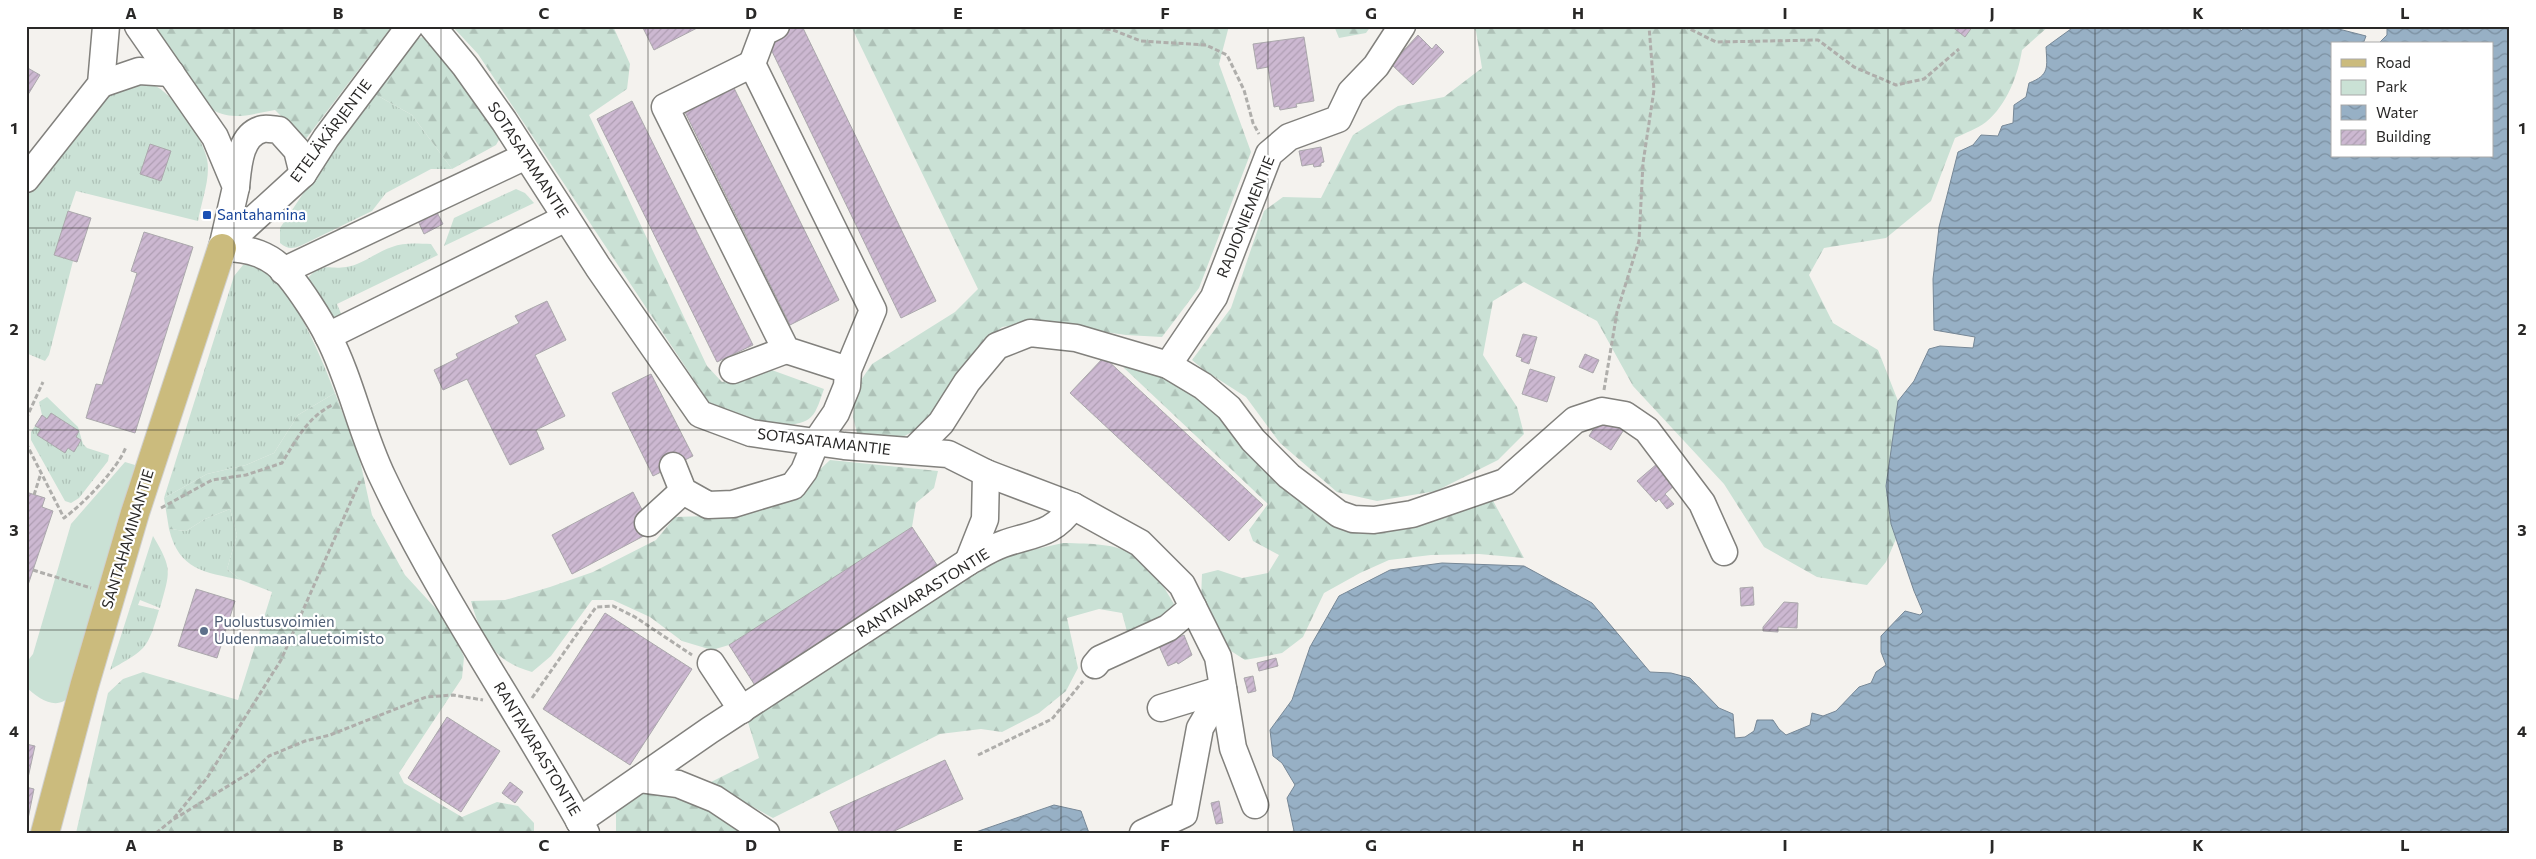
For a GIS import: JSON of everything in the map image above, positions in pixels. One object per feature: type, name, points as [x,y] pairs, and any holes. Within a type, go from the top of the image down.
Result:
[{"type":"main road","name":"SANTAHAMINANTIE","points":[[45,833],[111,594],[138,504],[222,248]]},
{"type":"street","points":[[101,84],[106,26]]},
{"type":"street","points":[[138,26],[215,136],[236,187]]},
{"type":"street","name":"ETELÄKÄRJENTIE","points":[[222,248],[303,174],[326,138],[410,26]]},
{"type":"street","name":"SOTASATAMANTIE","points":[[432,26],[465,66],[700,414],[751,434],[948,454],[986,473],[1073,506],[1140,542],[1182,585],[1218,657],[1233,748],[1255,805]]},
{"type":"street","points":[[776,26],[764,32],[752,64],[665,107],[786,350]]},
{"type":"street","name":"RADIONIEMENTIE","points":[[1168,365],[1214,297],[1270,154],[1289,137],[1338,119],[1351,92],[1376,66],[1402,26]]},
{"type":"street","points":[[673,466],[683,492],[708,505],[733,504],[793,486],[804,471],[816,442],[836,413],[847,386],[848,370],[873,310],[752,64]]},
{"type":"street","points":[[26,179],[101,84],[139,71],[171,73]]},
{"type":"street","points":[[222,248],[236,187],[240,157],[247,140],[263,129],[279,130],[297,150],[303,174]]},
{"type":"street","points":[[283,271],[526,156]]},
{"type":"street","points":[[328,336],[566,218]]},
{"type":"street","name":"RANTAVARASTONTIE","points":[[222,248],[245,248],[267,257],[288,275],[328,336],[382,476],[426,562],[519,717],[582,827],[640,779],[968,562],[1002,544],[1040,535],[1064,519],[1073,506]]},
{"type":"street","points":[[913,451],[941,423],[967,382],[997,346],[1030,333],[1076,338],[1168,365],[1203,386],[1230,408],[1253,440],[1289,476],[1339,514],[1354,519],[1374,520],[1412,514],[1505,482],[1575,420],[1602,411],[1625,416],[1647,430],[1702,503],[1724,552]]},
{"type":"street","points":[[733,370],[786,350],[848,370]]},
{"type":"street","points":[[968,562],[985,519],[986,473]]},
{"type":"street","points":[[648,523],[683,492]]},
{"type":"street","points":[[1095,665],[1100,659],[1168,628],[1193,607]]},
{"type":"street","points":[[711,663],[742,710]]},
{"type":"street","points":[[1161,708],[1223,689]]},
{"type":"street","points":[[1143,833],[1184,814],[1200,728],[1223,689]]},
{"type":"street","points":[[640,779],[678,784],[715,799],[766,833]]},
{"type":"path","points":[[1090,26],[1112,30],[1141,41],[1206,45],[1227,55],[1244,90],[1253,123],[1270,154]]},
{"type":"path","points":[[1602,411],[1606,371],[1617,312],[1639,241],[1643,163],[1654,90],[1649,26]]},
{"type":"path","points":[[1684,26],[1716,42],[1818,40],[1854,67],[1896,85],[1924,78],[1959,49]]},
{"type":"path","points":[[26,418],[43,382]]},
{"type":"path","points":[[153,513],[212,480],[246,475],[282,463],[304,426],[322,410],[351,396]]},
{"type":"path","points":[[26,443],[64,518],[94,490],[122,457],[126,447]]},
{"type":"path","points":[[171,821],[207,778],[281,660],[373,454]]},
{"type":"path","points":[[34,494],[41,472]]},
{"type":"path","points":[[33,570],[111,594]]},
{"type":"path","points":[[519,717],[596,607],[613,606],[635,616],[691,654],[711,663]]},
{"type":"path","points":[[978,755],[1052,719],[1095,665]]},
{"type":"path","points":[[156,833],[171,821],[254,770],[269,756],[305,741],[330,735],[426,697],[453,695],[484,700]]},
{"type":"green space","points":[[151,26],[392,26],[305,140],[275,110],[232,116],[215,111],[207,106]]},
{"type":"green space","points":[[452,26],[613,26],[630,64],[627,89],[589,115],[707,366],[722,382],[769,369],[824,389],[817,408],[811,417],[802,423],[790,425],[776,424],[747,417],[710,404],[478,54]]},
{"type":"green space","points":[[851,26],[1229,26],[1219,64],[1251,152],[1199,288],[1162,337],[1126,335],[1035,322],[1002,327],[972,355],[953,386],[923,426],[899,439],[858,437],[853,417],[857,386],[872,364],[955,312],[978,289]]},
{"type":"green space","points":[[1334,26],[1371,26],[1366,33],[1339,38]]},
{"type":"green space","points":[[1471,26],[2049,26],[2022,50],[2018,69],[2006,98],[2000,107],[1979,127],[1955,138],[1931,201],[1886,238],[1824,248],[1809,275],[1833,323],[1878,350],[1898,401],[1886,486],[1891,524],[1896,539],[1886,562],[1867,585],[1817,577],[1764,547],[1724,484],[1633,386],[1597,321],[1524,282],[1493,301],[1483,355],[1517,407],[1524,434],[1498,460],[1436,491],[1377,501],[1337,492],[1280,443],[1246,397],[1192,360],[1231,308],[1264,211],[1283,197],[1321,198],[1353,135],[1398,106],[1444,97],[1482,68],[1476,31]]},
{"type":"green space","points":[[429,38],[491,118],[500,138],[496,145],[452,169],[412,115],[371,92],[413,39]]},
{"type":"green space","points":[[137,83],[153,85],[161,89],[178,106],[200,140],[207,159],[208,174],[198,221],[76,191],[54,255],[73,261],[49,355],[45,361],[26,353],[26,190],[106,96]]},
{"type":"green space","points":[[371,92],[412,115],[452,169],[431,169],[386,193],[372,211],[300,246],[292,248],[285,246],[280,243],[280,228]]},
{"type":"green space","points":[[516,189],[525,193],[534,203],[444,246],[454,218]]},
{"type":"green space","points":[[431,244],[438,255],[337,304],[342,316],[329,319],[307,279],[312,273],[321,268],[352,266],[397,245]]},
{"type":"green space","points":[[243,265],[262,268],[273,276],[284,290],[295,306],[315,344],[335,393],[298,415],[274,453],[246,465],[207,474],[164,498],[234,276]]},
{"type":"green space","points":[[1138,365],[1177,378],[1212,403],[1326,515],[1491,497],[1524,558],[1479,554],[1431,555],[1389,560],[1360,573],[1324,593],[1303,637],[1282,653],[1245,660],[1231,651],[1201,599],[1202,574],[1218,570],[1242,578],[1268,573],[1279,555],[1253,541],[1249,530],[1268,504],[1123,367]]},
{"type":"green space","points":[[335,393],[359,456],[372,515],[405,575],[450,624],[464,657],[462,678],[399,773],[404,783],[462,817],[497,802],[518,806],[534,823],[534,833],[76,833],[108,693],[123,679],[143,672],[238,700],[272,592],[241,580],[227,569],[237,535],[230,509],[205,519],[186,531],[169,529],[164,498],[207,474],[246,465],[274,453],[298,415]]},
{"type":"green space","points":[[47,397],[78,427],[83,444],[87,448],[109,455],[108,461],[79,498],[71,503],[65,501],[31,440],[31,432],[42,415],[39,402]]},
{"type":"green space","points":[[830,460],[938,471],[934,488],[916,503],[912,527],[729,645],[712,650],[682,641],[650,617],[613,600],[592,600],[551,656],[532,672],[519,668],[499,655],[479,626],[471,601],[505,600],[593,572],[656,540],[675,517],[706,516],[811,478]]},
{"type":"green space","points":[[125,462],[135,465],[72,694],[61,702],[49,702],[43,700],[26,687],[26,663],[33,654],[71,524]]},
{"type":"green space","points":[[230,509],[237,535],[227,569],[241,580],[205,571],[186,561],[173,543],[169,529],[186,531],[205,519]]},
{"type":"green space","points":[[153,536],[164,556],[168,571],[160,608],[140,600],[138,605],[159,610],[148,641],[138,653],[110,670]]},
{"type":"green space","points":[[1063,543],[1102,545],[1130,552],[1152,571],[1174,604],[1157,625],[1129,639],[1122,613],[1099,609],[1067,618],[1078,668],[1066,691],[1039,713],[1002,732],[981,729],[940,734],[773,818],[709,783],[759,758],[747,719],[954,583],[1000,557]]},
{"type":"green space","points":[[655,792],[685,797],[748,833],[616,833],[616,808],[637,793]]},
{"type":"water","points":[[2075,26],[2239,26],[2241,31],[2246,26],[2327,26],[2366,36],[2364,42],[2331,42],[2331,158],[2494,158],[2494,42],[2380,42],[2387,35],[2387,26],[2510,26],[2510,833],[1286,833],[1294,831],[1287,798],[1295,785],[1282,763],[1273,756],[1270,730],[1292,700],[1310,647],[1339,596],[1390,570],[1442,563],[1524,566],[1592,603],[1650,672],[1671,673],[1690,678],[1719,708],[1733,714],[1735,738],[1745,737],[1754,731],[1757,720],[1773,720],[1786,735],[1810,725],[1812,713],[1823,716],[1836,711],[1859,687],[1871,683],[1876,672],[1886,665],[1881,652],[1881,636],[1905,611],[1920,615],[1923,612],[1891,524],[1886,486],[1898,401],[1914,381],[1929,349],[1940,346],[1973,348],[1975,337],[1934,330],[1933,279],[1939,227],[1958,152],[1973,145],[1981,135],[1998,136],[2002,126],[2013,123],[2014,105],[2026,97],[2029,83],[2041,77],[2046,70],[2046,47]]},
{"type":"water","points":[[1054,805],[1081,811],[1089,833],[973,833]]},
{"type":"building","points":[[642,26],[701,26],[654,50]]},
{"type":"building","points":[[791,26],[802,26],[936,301],[901,318],[766,39]]},
{"type":"building","points":[[1951,26],[1973,26],[1965,37]]},
{"type":"building","points":[[1418,35],[1432,49],[1436,44],[1444,52],[1413,85],[1391,64]]},
{"type":"building","points":[[1304,37],[1314,101],[1296,104],[1297,107],[1280,110],[1279,106],[1274,107],[1268,67],[1257,69],[1253,44]]},
{"type":"building","points":[[26,67],[40,75],[26,98]]},
{"type":"building","points":[[732,84],[839,300],[790,325],[683,108]]},
{"type":"building","points":[[632,101],[753,345],[717,362],[597,119]]},
{"type":"building","points":[[150,144],[171,151],[161,181],[140,174]]},
{"type":"building","points":[[1321,147],[1324,162],[1321,163],[1321,166],[1314,167],[1313,164],[1302,166],[1299,151]]},
{"type":"building","points":[[425,189],[443,224],[424,234],[407,197]]},
{"type":"building","points":[[68,211],[91,218],[77,262],[54,255]]},
{"type":"building","points":[[144,232],[193,247],[135,433],[86,418],[96,384],[102,385],[137,273],[131,271]]},
{"type":"building","points":[[547,301],[566,340],[535,355],[565,416],[536,430],[544,449],[510,465],[467,379],[443,390],[434,370],[458,358],[456,354],[519,323],[515,316]]},
{"type":"building","points":[[1523,334],[1537,337],[1529,364],[1521,361],[1522,358],[1516,356]]},
{"type":"building","points":[[1585,354],[1599,360],[1593,373],[1579,367]]},
{"type":"building","points":[[1104,357],[1263,505],[1229,541],[1070,393]]},
{"type":"building","points":[[1530,369],[1555,377],[1547,402],[1522,394]]},
{"type":"building","points":[[651,374],[693,456],[653,476],[612,393]]},
{"type":"building","points":[[51,413],[79,431],[76,437],[81,440],[74,452],[68,448],[65,453],[37,435],[41,429],[35,426],[42,415],[47,419]]},
{"type":"building","points":[[1603,414],[1625,428],[1611,450],[1589,436]]},
{"type":"building","points":[[1658,463],[1676,484],[1665,494],[1674,504],[1667,509],[1659,499],[1656,502],[1637,481]]},
{"type":"building","points":[[26,492],[45,498],[42,507],[53,511],[26,591]]},
{"type":"building","points":[[633,492],[653,531],[572,574],[552,535]]},
{"type":"building","points":[[912,527],[939,568],[756,687],[729,645]]},
{"type":"building","points":[[1753,587],[1754,605],[1741,606],[1740,588]]},
{"type":"building","name":"Puolustusvoimien Uudenmaan aluetoimisto","points":[[196,589],[235,601],[217,658],[178,646]]},
{"type":"building","points":[[1784,602],[1798,603],[1797,628],[1778,627],[1778,632],[1763,631],[1763,627]]},
{"type":"building","points":[[605,613],[692,669],[630,765],[543,709]]},
{"type":"building","points":[[1184,635],[1192,655],[1178,664],[1177,662],[1168,666],[1159,646]]},
{"type":"building","points":[[1276,658],[1278,666],[1259,671],[1257,663]]},
{"type":"building","points":[[1253,676],[1256,691],[1248,693],[1244,678]]},
{"type":"building","points":[[447,717],[500,751],[461,812],[408,778]]},
{"type":"building","points":[[26,744],[35,746],[26,787]]},
{"type":"building","points":[[945,760],[963,799],[890,833],[840,833],[830,812]]},
{"type":"building","points":[[510,782],[523,792],[515,803],[502,793]]},
{"type":"building","points":[[26,787],[34,789],[28,819],[26,819]]},
{"type":"building","points":[[1219,801],[1223,823],[1216,824],[1211,803]]},
{"type":"place","name":"Santahamina","points":[[207,215]]},
{"type":"place","name":"Puolustusvoimien Uudenmaan aluetoimisto","points":[[204,631]]}]
